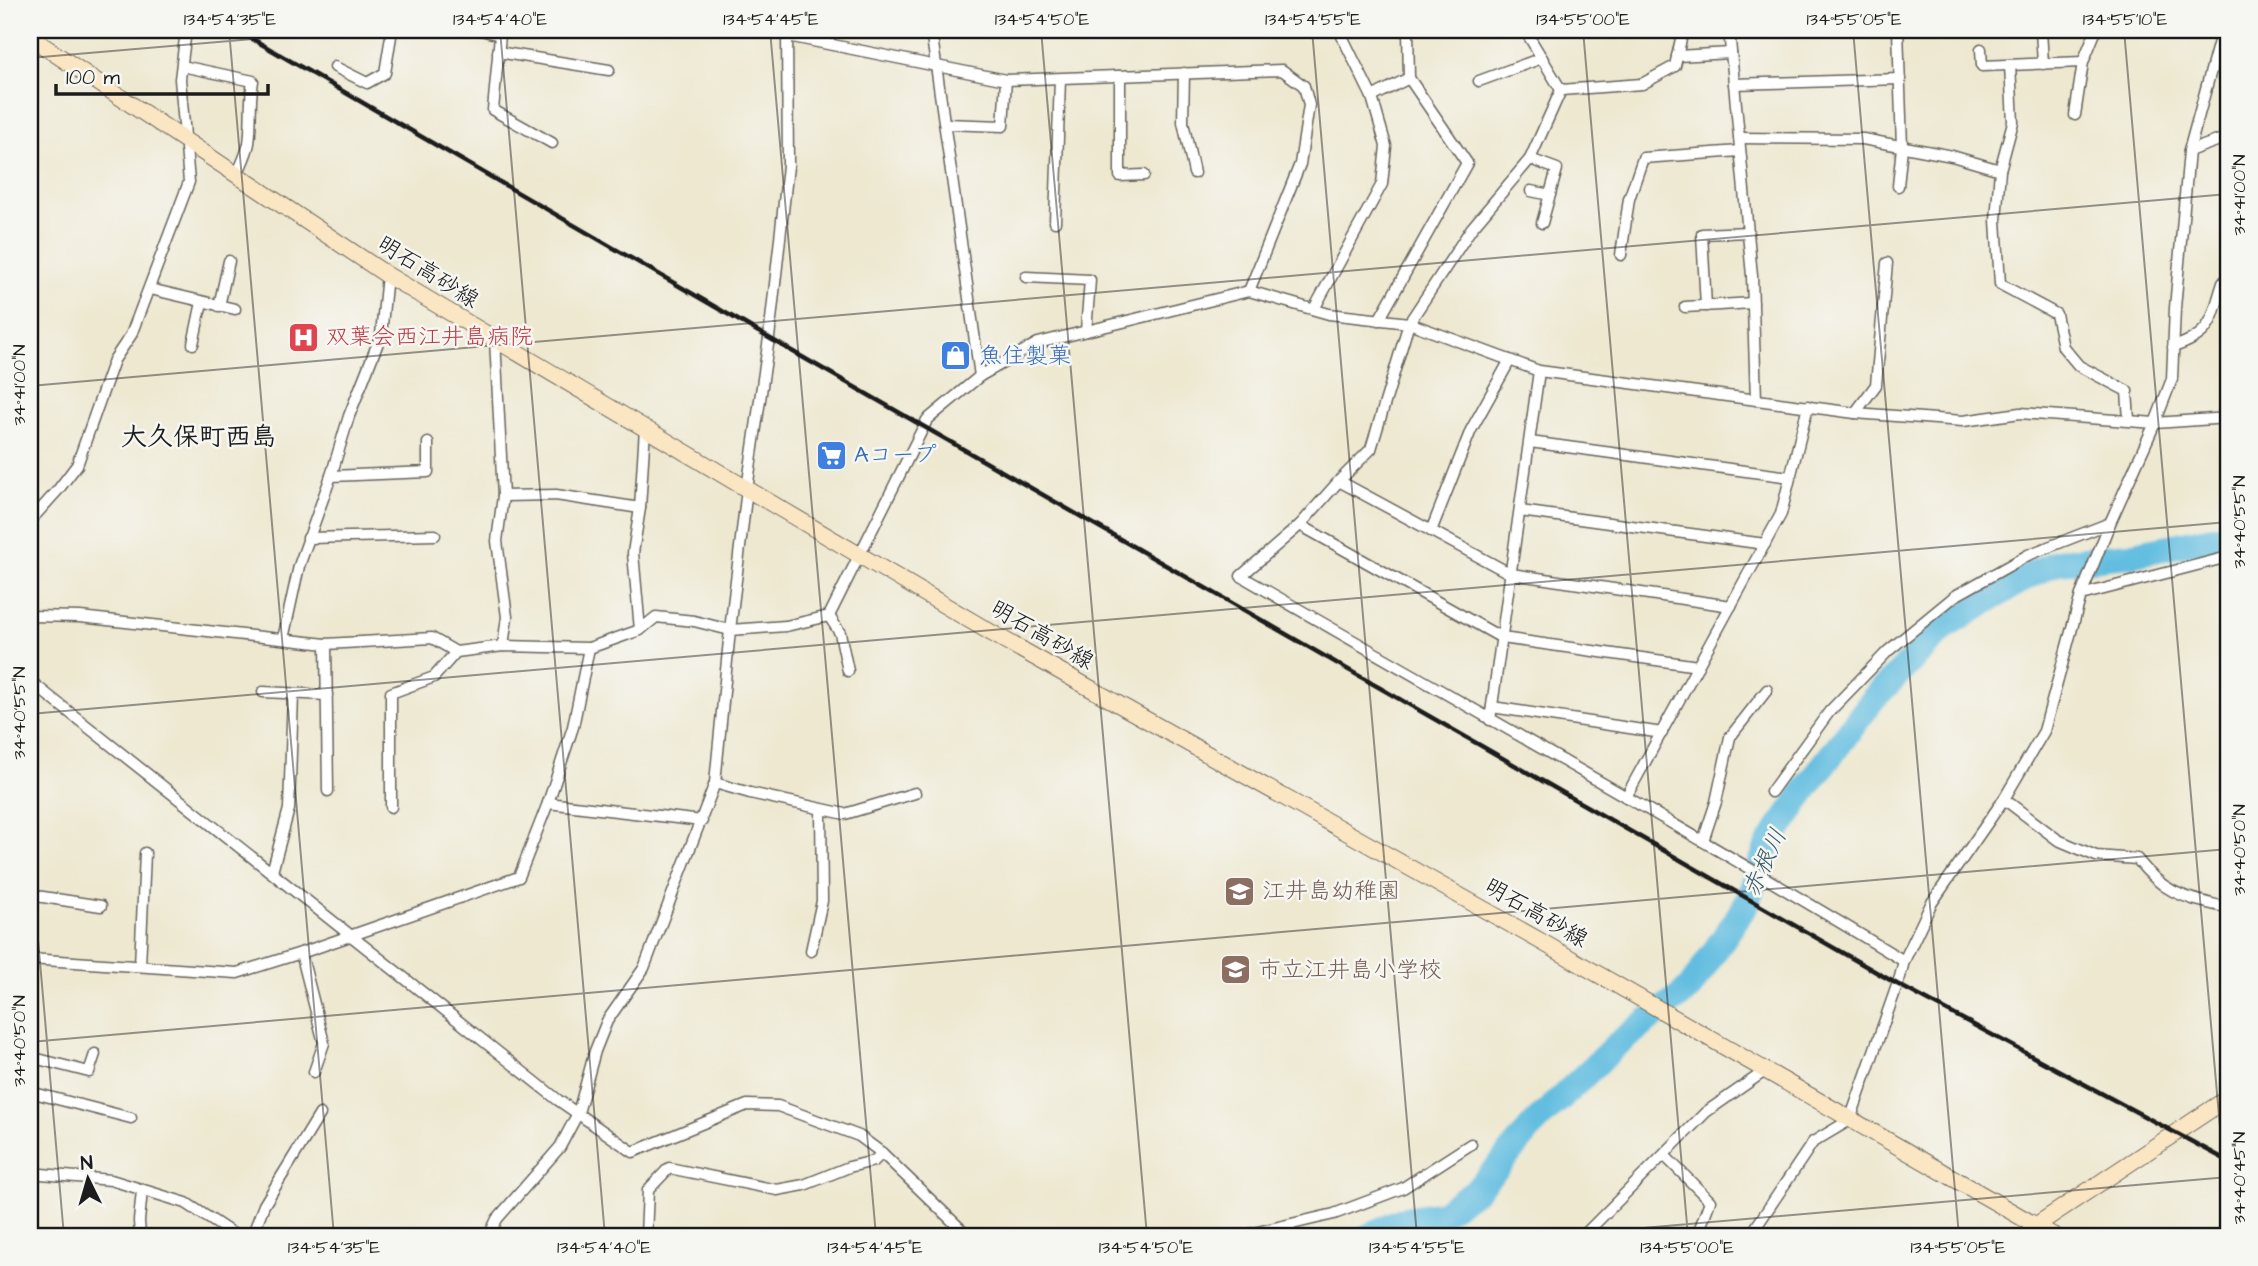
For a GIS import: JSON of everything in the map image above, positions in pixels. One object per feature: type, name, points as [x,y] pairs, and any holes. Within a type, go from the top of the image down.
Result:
[{"type":"main road","name":"明石高砂線","points":[[30,37],[387,275],[747,489],[990,632],[1850,1120],[2033,1231],[2054,1236]]},
{"type":"main road","points":[[2033,1231],[2228,1098]]},
{"type":"street","points":[[30,522],[77,465],[114,360],[131,335],[189,182],[180,79],[186,30]]},
{"type":"street","points":[[335,67],[367,83],[385,73],[392,30]]},
{"type":"street","points":[[481,30],[500,35],[493,110],[551,143]]},
{"type":"street","points":[[931,30],[980,376]]},
{"type":"street","points":[[1314,309],[1382,184],[1386,146],[1372,97],[1339,30]]},
{"type":"street","points":[[1379,320],[1467,163],[1409,78],[1408,30]]},
{"type":"street","points":[[1527,30],[1561,90]]},
{"type":"street","points":[[1561,90],[1642,83],[1675,66],[1683,30]]},
{"type":"street","points":[[1729,30],[1748,232],[1756,400]]},
{"type":"street","points":[[1898,30],[1902,147],[1898,186]]},
{"type":"street","points":[[2041,30],[2043,64]]},
{"type":"street","points":[[2075,115],[2083,62],[2096,30]]},
{"type":"street","points":[[1750,1236],[1813,1142],[1850,1120],[1904,961],[1931,904],[2004,799],[2044,731],[2081,595],[2109,523],[2172,379],[2175,309],[2189,151],[2222,30]]},
{"type":"street","points":[[489,1236],[497,1219],[560,1147],[578,1113],[595,1051],[607,1021],[644,968],[715,783],[730,630],[769,338],[788,166],[787,33],[1006,80],[1282,70],[1304,86],[1309,105],[1300,164],[1249,290]]},
{"type":"street","points":[[1982,49],[1982,66],[2083,62]]},
{"type":"street","points":[[498,52],[609,69]]},
{"type":"street","points":[[1677,56],[1731,53]]},
{"type":"street","points":[[1479,81],[1542,58]]},
{"type":"street","points":[[2010,65],[2013,122],[2000,170],[1996,220],[2000,284],[2056,314],[2063,346],[2079,366],[2127,391],[2129,420]]},
{"type":"street","points":[[181,66],[253,81],[249,101],[251,114],[248,146],[237,175]]},
{"type":"street","points":[[1184,73],[1183,122],[1194,173]]},
{"type":"street","points":[[1120,76],[1120,176],[1144,175]]},
{"type":"street","points":[[1372,97],[1409,78]]},
{"type":"street","points":[[1055,222],[1060,79]]},
{"type":"street","points":[[1734,84],[1900,79]]},
{"type":"street","points":[[945,124],[1003,126],[1006,80]]},
{"type":"street","points":[[1561,90],[1530,159],[1471,229],[1409,323],[1371,449],[1300,524],[1241,576],[1738,860],[1904,961]]},
{"type":"street","points":[[2189,151],[2228,137]]},
{"type":"street","points":[[1739,138],[1863,139],[1952,156],[2000,170]]},
{"type":"street","points":[[1621,255],[1629,199],[1643,158],[1740,151]]},
{"type":"street","points":[[1530,159],[1556,169],[1542,223]]},
{"type":"street","points":[[1531,191],[1550,195]]},
{"type":"street","points":[[1706,306],[1702,234],[1748,232]]},
{"type":"street","points":[[219,306],[229,261]]},
{"type":"street","points":[[1855,413],[1876,385],[1887,263]]},
{"type":"street","points":[[283,639],[308,538],[349,416],[381,335],[387,275]]},
{"type":"street","points":[[1026,277],[1090,280],[1086,331]]},
{"type":"street","points":[[2174,347],[2193,341],[2208,329],[2223,283],[2228,277]]},
{"type":"street","points":[[150,289],[235,309]]},
{"type":"street","points":[[30,615],[80,617],[326,644],[432,638],[456,652],[503,646],[589,648],[640,630],[656,617],[694,621],[730,630],[786,626],[829,615],[927,420],[980,376],[1038,343],[1249,290],[1329,314],[1409,323],[1539,371],[1808,407],[1963,421],[2020,413],[2155,423],[2228,418]]},
{"type":"street","points":[[193,344],[202,302]]},
{"type":"street","points":[[1685,307],[1753,303]]},
{"type":"street","points":[[495,339],[503,496],[497,541],[507,617],[503,646]]},
{"type":"street","points":[[1432,531],[1471,430],[1510,360]]},
{"type":"street","points":[[1490,720],[1539,371]]},
{"type":"street","points":[[1626,797],[1781,514],[1808,407]]},
{"type":"street","points":[[640,630],[633,553],[640,508],[645,428]]},
{"type":"street","points":[[1530,442],[1790,477]]},
{"type":"street","points":[[331,476],[428,472],[428,443]]},
{"type":"street","points":[[1339,481],[1511,574],[1731,606]]},
{"type":"street","points":[[503,496],[556,495],[640,508]]},
{"type":"street","points":[[1520,511],[1765,544]]},
{"type":"street","points":[[1771,792],[1829,712],[1888,651],[1955,596],[2028,555],[2109,523]]},
{"type":"street","points":[[1300,524],[1502,638],[1698,666]]},
{"type":"street","points":[[308,538],[435,535]]},
{"type":"street","points":[[2081,595],[2228,557]]},
{"type":"street","points":[[829,615],[840,633],[848,671]]},
{"type":"street","points":[[326,644],[328,791]]},
{"type":"street","points":[[30,959],[237,973],[519,877],[548,803],[573,727],[589,648]]},
{"type":"street","points":[[391,807],[391,693],[434,677],[456,652]]},
{"type":"street","points":[[30,681],[558,1100],[633,1152],[747,1105],[778,1106],[859,1136],[882,1153],[968,1236]]},
{"type":"street","points":[[1703,841],[1716,802],[1730,737],[1767,690]]},
{"type":"street","points":[[263,692],[327,695]]},
{"type":"street","points":[[272,872],[289,809],[293,695]]},
{"type":"street","points":[[1492,707],[1662,733]]},
{"type":"street","points":[[715,783],[845,814],[915,793]]},
{"type":"street","points":[[2004,799],[2058,840],[2096,856],[2137,859],[2152,879],[2179,895],[2228,908]]},
{"type":"street","points":[[548,803],[702,821]]},
{"type":"street","points":[[811,951],[822,901],[821,809]]},
{"type":"street","points":[[140,966],[145,853]]},
{"type":"street","points":[[30,895],[102,906]]},
{"type":"street","points":[[301,953],[324,1043],[314,1072]]},
{"type":"street","points":[[30,1057],[89,1072],[95,1054]]},
{"type":"street","points":[[1583,1236],[1706,1112],[1765,1071]]},
{"type":"street","points":[[30,1092],[131,1118]]},
{"type":"street","points":[[252,1236],[264,1205],[320,1114]]},
{"type":"street","points":[[1226,1236],[1245,1235],[1334,1214],[1403,1188],[1471,1144]]},
{"type":"street","points":[[646,1236],[648,1190],[669,1168],[777,1190],[804,1185],[849,1167],[874,1161],[882,1153]]},
{"type":"street","points":[[1664,1154],[1710,1200],[1698,1236]]},
{"type":"street","points":[[30,1173],[111,1180],[186,1203],[236,1236]]},
{"type":"street","points":[[140,1236],[142,1190]]},
{"type":"street","points":[[2019,1236],[2033,1231]]},
{"type":"waterway","name":"赤根川","points":[[1369,1236],[1404,1219],[1442,1213],[1475,1191],[1535,1123],[1615,1046],[1690,988],[1747,903],[1767,847],[1807,787],[1874,698],[1945,627],[2030,575],[2057,562],[2129,555],[2228,535]]},
{"type":"railway","points":[[237,30],[1897,984],[2228,1161]]},
{"type":"place","name":"双葉会西江井島病院","points":[[303,337]]},
{"type":"place","name":"魚住製菓","points":[[956,356]]},
{"type":"place","name":"Aコープ","points":[[831,455]]},
{"type":"place","name":"江井島幼稚園","points":[[1239,891]]},
{"type":"place","name":"市立江井島小学校","points":[[1235,970]]},
{"type":"district","name":"大久保町西島","points":[[199,437]]}]
